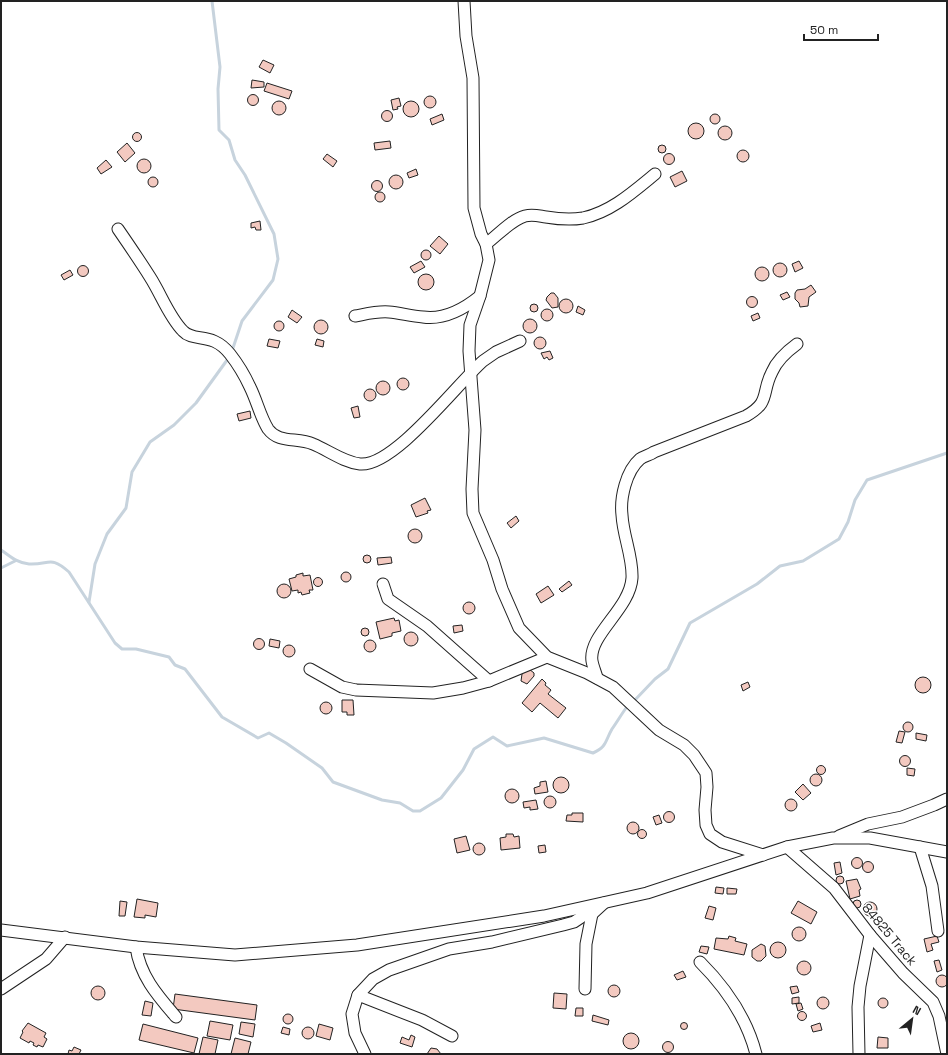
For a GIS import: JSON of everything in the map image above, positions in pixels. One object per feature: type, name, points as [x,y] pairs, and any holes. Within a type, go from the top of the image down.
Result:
[{"type":"street","points":[[464,1],[466,36],[473,78],[474,208],[481,234],[486,244],[489,260],[480,296],[470,324],[470,373],[475,430],[472,489],[473,513],[493,560],[502,589],[519,628],[547,657],[597,678],[613,687],[659,730],[684,745],[694,755],[701,768],[706,773],[707,787],[705,810],[706,825],[710,834],[722,842],[763,855]]},
{"type":"street","points":[[486,244],[507,226],[519,218],[527,215],[570,219],[584,218],[609,208],[625,199],[655,174]]},
{"type":"street","points":[[118,229],[150,277],[175,322],[184,333],[194,337],[206,338],[221,343],[231,355],[250,387],[269,429],[277,438],[310,442],[351,462],[362,464],[370,462],[392,451],[411,436],[470,373],[496,352],[520,341]]},
{"type":"street","points":[[355,316],[388,312],[425,318],[438,317],[468,306],[480,296]]},
{"type":"street","points":[[597,678],[592,661],[592,650],[597,639],[626,599],[632,579],[622,515],[625,486],[632,470],[640,459],[654,452],[758,410],[764,400],[771,372],[786,352],[797,344]]},
{"type":"street","points":[[382,584],[388,600],[432,631],[489,681]]},
{"type":"street","points":[[310,669],[342,687],[356,690],[432,693],[463,688],[489,681],[547,657]]},
{"type":"street","points":[[1,930],[136,947],[235,955],[357,944],[544,916],[647,893],[787,847],[833,838],[868,824],[902,817],[947,799]]},
{"type":"street","points":[[833,838],[870,838],[947,852]]},
{"type":"street","name":"84825 Track","points":[[787,847],[834,888],[870,935],[903,973],[934,1002],[939,1016],[947,1054]]},
{"type":"street","points":[[920,847],[932,886],[938,932]]},
{"type":"street","points":[[365,1054],[355,1033],[352,1014],[358,995],[373,979],[389,970],[449,949],[492,942],[574,922],[583,916],[592,914],[605,903]]},
{"type":"street","points":[[584,989],[586,944],[592,914]]},
{"type":"street","points":[[859,1054],[858,1007],[860,986],[870,935]]},
{"type":"street","points":[[1,989],[46,959],[65,937]]},
{"type":"street","points":[[136,947],[138,962],[143,974],[158,996],[176,1017]]},
{"type":"street","points":[[700,962],[714,976],[729,995],[753,1044],[756,1054]]},
{"type":"street","points":[[358,995],[422,1020],[452,1036]]},
{"type":"building","points":[[263,60],[274,65],[270,73],[259,67]]},
{"type":"building","points":[[252,80],[264,82],[264,87],[251,88]]},
{"type":"building","points":[[267,83],[292,91],[289,99],[264,91]]},
{"type":"building","points":[[253,94],[257,96],[259,100],[257,104],[253,106],[249,104],[247,100],[249,96]]},
{"type":"building","points":[[428,96],[432,96],[436,102],[432,108],[428,108],[424,104],[424,100]]},
{"type":"building","points":[[399,98],[401,106],[397,107],[398,109],[393,110],[391,100]]},
{"type":"building","points":[[279,101],[284,103],[286,108],[284,113],[279,115],[274,113],[272,108],[274,103]]},
{"type":"building","points":[[411,101],[417,103],[419,109],[417,115],[411,117],[405,115],[403,109],[405,103]]},
{"type":"building","points":[[385,111],[389,111],[391,112],[391,120],[385,121],[382,118],[382,114]]},
{"type":"building","points":[[442,114],[444,120],[432,125],[430,119]]},
{"type":"building","points":[[713,114],[717,114],[719,115],[719,123],[713,124],[710,121],[710,117]]},
{"type":"building","points":[[696,123],[702,125],[704,131],[702,137],[696,139],[690,137],[688,131],[690,125]]},
{"type":"building","points":[[725,126],[730,128],[732,133],[730,138],[725,140],[720,138],[718,133],[720,128]]},
{"type":"building","points":[[135,133],[139,133],[141,137],[139,141],[135,141],[133,139],[133,135]]},
{"type":"building","points":[[390,141],[391,148],[375,150],[374,143]]},
{"type":"building","points":[[127,143],[135,153],[125,162],[117,152]]},
{"type":"building","points":[[662,145],[665,146],[665,152],[662,153],[659,152],[658,149],[659,146]]},
{"type":"building","points":[[743,150],[747,152],[749,156],[747,160],[743,162],[739,160],[737,156],[739,152]]},
{"type":"building","points":[[327,154],[337,161],[333,167],[323,159]]},
{"type":"building","points":[[667,154],[671,154],[673,155],[673,163],[667,164],[664,161],[664,157]]},
{"type":"building","points":[[144,159],[149,161],[151,166],[149,171],[144,173],[139,171],[137,166],[139,161]]},
{"type":"building","points":[[106,160],[112,167],[101,174],[97,168]]},
{"type":"building","points":[[416,169],[418,175],[409,178],[407,173]]},
{"type":"building","points":[[682,171],[687,181],[675,187],[670,177]]},
{"type":"building","points":[[396,175],[401,177],[403,182],[401,187],[396,189],[391,187],[389,182],[391,177]]},
{"type":"building","points":[[151,177],[155,177],[157,178],[157,186],[151,187],[148,184],[148,180]]},
{"type":"building","points":[[377,180],[381,182],[383,186],[381,190],[377,192],[373,190],[371,186],[373,182]]},
{"type":"building","points":[[380,192],[385,197],[380,202],[375,197]]},
{"type":"building","points":[[260,221],[261,230],[256,230],[255,227],[251,228],[251,223]]},
{"type":"building","points":[[439,236],[448,244],[440,254],[430,246]]},
{"type":"building","points":[[424,250],[428,250],[431,255],[428,260],[424,260],[421,257],[421,253]]},
{"type":"building","points":[[421,261],[425,267],[414,273],[410,267]]},
{"type":"building","points":[[799,261],[803,268],[795,272],[792,264]]},
{"type":"building","points":[[777,263],[783,263],[787,267],[787,273],[783,277],[777,277],[773,273],[773,267]]},
{"type":"building","points":[[81,266],[85,266],[87,267],[87,275],[81,276],[78,273],[78,269]]},
{"type":"building","points":[[759,267],[765,267],[769,271],[769,277],[765,281],[759,281],[755,277],[755,271]]},
{"type":"building","points":[[70,270],[73,275],[64,280],[61,275]]},
{"type":"building","points":[[426,274],[433,279],[434,282],[429,289],[426,290],[419,285],[418,282],[423,275]]},
{"type":"building","points":[[811,285],[816,292],[809,297],[808,306],[800,307],[799,303],[795,299],[795,293],[797,290],[805,289]]},
{"type":"building","points":[[787,292],[790,297],[783,300],[780,295]]},
{"type":"building","points":[[551,293],[554,293],[558,298],[558,307],[552,308],[546,300]]},
{"type":"building","points":[[752,296],[756,298],[758,302],[756,306],[752,308],[748,306],[746,302],[748,298]]},
{"type":"building","points":[[566,299],[571,301],[573,306],[571,311],[566,313],[561,311],[559,306],[561,301]]},
{"type":"building","points":[[534,304],[537,305],[537,311],[534,312],[531,311],[530,308],[531,305]]},
{"type":"building","points":[[578,306],[585,310],[583,315],[576,312]]},
{"type":"building","points":[[545,309],[549,309],[553,315],[549,321],[545,321],[541,317],[541,313]]},
{"type":"building","points":[[292,310],[302,317],[297,323],[288,317]]},
{"type":"building","points":[[758,313],[760,318],[753,321],[751,316]]},
{"type":"building","points":[[530,319],[535,321],[537,326],[535,331],[530,333],[525,331],[523,326],[525,321]]},
{"type":"building","points":[[318,320],[324,320],[328,324],[328,330],[324,334],[318,334],[314,330],[314,324]]},
{"type":"building","points":[[277,321],[281,321],[283,322],[283,330],[277,331],[274,328],[274,324]]},
{"type":"building","points":[[538,337],[542,337],[546,343],[542,349],[538,349],[534,345],[534,341]]},
{"type":"building","points":[[269,339],[280,341],[278,348],[267,346]]},
{"type":"building","points":[[317,339],[324,341],[323,347],[315,345]]},
{"type":"building","points":[[550,351],[553,358],[549,360],[547,357],[544,359],[541,353]]},
{"type":"building","points":[[401,378],[405,378],[409,384],[405,390],[401,390],[397,386],[397,382]]},
{"type":"building","points":[[383,381],[388,383],[390,388],[388,393],[383,395],[378,393],[376,388],[378,383]]},
{"type":"building","points":[[368,389],[372,389],[376,395],[372,401],[368,401],[364,397],[364,393]]},
{"type":"building","points":[[358,406],[360,417],[354,418],[351,408]]},
{"type":"building","points":[[250,411],[251,418],[239,421],[237,414]]},
{"type":"building","points":[[425,498],[431,510],[427,511],[428,513],[416,517],[411,505]]},
{"type":"building","points":[[516,516],[519,521],[511,528],[507,523]]},
{"type":"building","points":[[415,529],[420,531],[422,536],[420,541],[415,543],[410,541],[408,536],[410,531]]},
{"type":"building","points":[[365,555],[369,555],[371,559],[369,563],[365,563],[363,561],[363,557]]},
{"type":"building","points":[[391,557],[392,563],[378,565],[377,558]]},
{"type":"building","points":[[346,572],[351,577],[346,582],[341,577]]},
{"type":"building","points":[[303,573],[303,576],[310,575],[313,590],[309,590],[310,593],[302,595],[301,592],[298,593],[298,590],[292,591],[289,579]]},
{"type":"building","points":[[318,577],[323,582],[318,587],[313,582]]},
{"type":"building","points":[[569,581],[572,585],[562,592],[559,589]]},
{"type":"building","points":[[281,584],[287,584],[291,588],[291,594],[287,598],[281,598],[277,594],[277,588]]},
{"type":"building","points":[[548,586],[554,595],[541,603],[536,594]]},
{"type":"building","points":[[467,602],[471,602],[475,608],[471,614],[467,614],[463,610],[463,606]]},
{"type":"building","points":[[394,618],[395,621],[399,620],[401,631],[392,633],[392,636],[380,639],[376,622]]},
{"type":"building","points":[[462,625],[463,631],[454,633],[453,626]]},
{"type":"building","points":[[365,628],[368,629],[368,635],[365,636],[362,635],[361,632],[362,629]]},
{"type":"building","points":[[408,632],[414,632],[418,636],[418,642],[414,646],[408,646],[404,642],[404,636]]},
{"type":"building","points":[[259,638],[263,640],[265,644],[263,648],[259,650],[255,648],[253,644],[255,640]]},
{"type":"building","points":[[270,639],[280,641],[279,648],[269,646]]},
{"type":"building","points":[[368,640],[372,640],[376,646],[372,652],[368,652],[364,648],[364,644]]},
{"type":"building","points":[[289,645],[293,647],[295,651],[293,655],[289,657],[285,655],[283,651],[285,647]]},
{"type":"building","points":[[529,669],[534,673],[534,676],[527,684],[521,681],[523,671]]},
{"type":"building","points":[[923,677],[930,682],[931,685],[926,692],[923,693],[916,688],[915,685],[920,678]]},
{"type":"building","points":[[542,679],[546,683],[545,685],[551,690],[548,694],[566,708],[558,718],[540,703],[532,712],[522,703]]},
{"type":"building","points":[[748,682],[750,687],[743,691],[741,685]]},
{"type":"building","points":[[342,700],[353,700],[354,715],[347,715],[347,712],[342,712]]},
{"type":"building","points":[[324,702],[328,702],[332,708],[328,714],[324,714],[320,710],[320,706]]},
{"type":"building","points":[[906,722],[910,722],[913,727],[910,732],[906,732],[903,729],[903,725]]},
{"type":"building","points":[[899,731],[905,732],[902,743],[896,742]]},
{"type":"building","points":[[916,733],[927,735],[926,741],[916,739]]},
{"type":"building","points":[[903,756],[907,756],[909,757],[909,765],[903,766],[900,763],[900,759]]},
{"type":"building","points":[[819,766],[823,766],[825,770],[823,774],[819,774],[817,772],[817,768]]},
{"type":"building","points":[[907,768],[915,769],[914,776],[907,775]]},
{"type":"building","points":[[816,774],[820,776],[822,780],[820,784],[816,786],[812,784],[810,780],[812,776]]},
{"type":"building","points":[[561,777],[568,782],[569,785],[564,792],[561,793],[554,788],[553,785],[558,778]]},
{"type":"building","points":[[546,781],[548,792],[535,794],[534,788],[540,786],[540,782]]},
{"type":"building","points":[[803,784],[811,793],[803,800],[795,792]]},
{"type":"building","points":[[512,789],[517,791],[519,796],[517,801],[512,803],[507,801],[505,796],[507,791]]},
{"type":"building","points":[[548,796],[552,796],[556,802],[552,808],[548,808],[544,804],[544,800]]},
{"type":"building","points":[[789,799],[793,799],[797,805],[793,811],[789,811],[785,807],[785,803]]},
{"type":"building","points":[[536,800],[538,809],[530,810],[530,807],[524,808],[523,802]]},
{"type":"building","points":[[669,811],[673,813],[675,817],[673,821],[669,823],[665,821],[663,817],[665,813]]},
{"type":"building","points":[[572,813],[583,813],[583,822],[566,821],[567,815],[572,815]]},
{"type":"building","points":[[659,815],[662,823],[656,825],[653,817]]},
{"type":"building","points":[[635,822],[638,823],[638,833],[631,834],[628,833],[627,826],[628,823]]},
{"type":"building","points":[[640,830],[644,830],[646,834],[644,838],[640,838],[638,836],[638,832]]},
{"type":"building","points":[[506,834],[513,834],[514,837],[519,836],[520,848],[501,850],[500,838],[506,837]]},
{"type":"building","points":[[466,836],[470,850],[457,853],[454,839]]},
{"type":"building","points":[[479,843],[483,845],[485,849],[483,853],[479,855],[475,853],[473,849],[475,845]]},
{"type":"building","points":[[545,845],[546,852],[539,853],[538,846]]},
{"type":"building","points":[[855,858],[859,858],[861,859],[861,867],[855,868],[852,865],[852,861]]},
{"type":"building","points":[[868,861],[872,863],[874,867],[872,871],[868,873],[864,871],[862,867],[864,863]]},
{"type":"building","points":[[840,862],[842,873],[836,875],[834,863]]},
{"type":"building","points":[[838,876],[842,876],[844,880],[842,884],[838,884],[836,882],[836,878]]},
{"type":"building","points":[[857,879],[861,889],[859,890],[860,896],[850,899],[846,881]]},
{"type":"building","points":[[716,887],[724,888],[723,894],[715,893]]},
{"type":"building","points":[[727,888],[737,889],[736,894],[727,894]]},
{"type":"building","points":[[137,899],[158,903],[156,917],[145,915],[145,918],[134,917]]},
{"type":"building","points":[[855,900],[859,900],[861,904],[859,908],[855,908],[853,906],[853,902]]},
{"type":"building","points":[[120,901],[127,902],[125,916],[119,916]]},
{"type":"building","points":[[798,901],[817,912],[811,924],[791,913]]},
{"type":"building","points":[[867,902],[873,902],[877,906],[877,912],[873,916],[867,916],[863,912],[863,906]]},
{"type":"building","points":[[709,906],[716,908],[713,920],[705,918]]},
{"type":"building","points":[[796,927],[802,927],[806,931],[806,937],[802,941],[796,941],[792,937],[792,931]]},
{"type":"building","points":[[729,936],[736,938],[735,941],[747,944],[744,955],[714,949],[716,938],[728,939]]},
{"type":"building","points":[[937,936],[939,942],[931,944],[933,950],[927,952],[924,939]]},
{"type":"building","points":[[775,942],[781,942],[786,947],[784,956],[781,958],[775,958],[770,953],[770,947]]},
{"type":"building","points":[[761,944],[765,946],[766,956],[761,961],[757,961],[752,957],[752,950]]},
{"type":"building","points":[[701,946],[709,947],[707,954],[699,952]]},
{"type":"building","points":[[939,960],[942,970],[937,972],[934,961]]},
{"type":"building","points":[[804,961],[809,963],[811,968],[809,973],[804,975],[799,973],[797,968],[799,963]]},
{"type":"building","points":[[683,971],[686,977],[677,980],[674,975]]},
{"type":"building","points":[[942,975],[946,977],[948,981],[946,985],[942,987],[938,985],[936,981],[938,977]]},
{"type":"building","points":[[614,985],[618,987],[620,991],[618,995],[614,997],[610,995],[608,991],[610,987]]},
{"type":"building","points":[[98,986],[103,988],[105,993],[103,998],[98,1000],[93,998],[91,993],[93,988]]},
{"type":"building","points":[[797,986],[799,992],[792,994],[790,987]]},
{"type":"building","points":[[554,993],[567,994],[566,1009],[553,1008]]},
{"type":"building","points":[[175,994],[257,1005],[255,1020],[173,1009]]},
{"type":"building","points":[[799,997],[799,1003],[792,1004],[792,998]]},
{"type":"building","points":[[821,997],[825,997],[829,1003],[825,1009],[821,1009],[817,1005],[817,1001]]},
{"type":"building","points":[[881,998],[885,998],[887,999],[887,1007],[881,1008],[878,1005],[878,1001]]},
{"type":"building","points":[[145,1001],[153,1003],[151,1016],[142,1015]]},
{"type":"building","points":[[801,1003],[803,1009],[798,1011],[796,1004]]},
{"type":"building","points":[[576,1008],[583,1008],[583,1016],[575,1016]]},
{"type":"building","points":[[800,1012],[804,1012],[806,1016],[804,1020],[800,1020],[798,1018],[798,1014]]},
{"type":"building","points":[[286,1014],[290,1014],[292,1015],[292,1023],[286,1024],[283,1021],[283,1017]]},
{"type":"building","points":[[593,1015],[609,1020],[608,1025],[592,1021]]},
{"type":"building","points":[[210,1021],[233,1025],[230,1040],[207,1036]]},
{"type":"building","points":[[241,1022],[255,1024],[253,1037],[239,1034]]},
{"type":"building","points":[[684,1022],[687,1023],[687,1029],[684,1030],[681,1029],[680,1026],[681,1023]]},
{"type":"building","points":[[28,1023],[46,1033],[44,1037],[47,1039],[43,1047],[38,1045],[37,1047],[33,1045],[34,1043],[30,1041],[29,1043],[20,1038],[23,1032],[22,1031]]},
{"type":"building","points":[[820,1023],[822,1030],[813,1032],[811,1026]]},
{"type":"building","points":[[143,1024],[198,1038],[194,1053],[139,1040]]},
{"type":"building","points":[[319,1024],[333,1028],[330,1040],[316,1036]]},
{"type":"building","points":[[283,1027],[290,1029],[289,1035],[281,1033]]},
{"type":"building","points":[[306,1027],[310,1027],[314,1033],[310,1039],[306,1039],[302,1035],[302,1031]]},
{"type":"building","points":[[631,1033],[638,1038],[639,1041],[634,1048],[631,1049],[624,1044],[623,1041],[628,1034]]},
{"type":"building","points":[[411,1035],[415,1037],[412,1047],[400,1043],[402,1037],[409,1040]]},
{"type":"building","points":[[203,1037],[218,1040],[215,1054],[199,1054]]},
{"type":"building","points":[[878,1037],[888,1038],[888,1048],[877,1048]]},
{"type":"building","points":[[235,1038],[251,1042],[248,1054],[231,1054]]},
{"type":"building","points":[[668,1041],[672,1043],[674,1047],[672,1051],[668,1053],[664,1051],[662,1047],[664,1043]]},
{"type":"building","points":[[74,1047],[81,1050],[79,1054],[68,1054],[69,1050],[72,1051]]},
{"type":"building","points":[[431,1048],[437,1049],[441,1054],[427,1054]]},
{"type":"waterway","points":[[212,1],[220,67],[218,89],[219,130],[229,140],[235,160],[245,175],[274,234],[278,259],[273,280],[242,321],[232,351]]},
{"type":"waterway","points":[[89,602],[95,564],[107,534],[126,508],[132,472],[150,442],[174,425],[196,403],[230,356]]},
{"type":"waterway","points":[[634,701],[655,679],[668,669],[690,623],[757,584],[780,566],[803,561],[839,539],[848,522],[855,500],[867,480],[947,453]]},
{"type":"waterway","points":[[1,550],[21,562],[29,564],[54,562],[63,567],[69,572],[115,643],[122,649],[136,649],[169,657],[175,665],[185,669],[222,717],[258,738],[269,733],[322,768],[333,782],[382,800],[400,803],[413,811],[420,811],[441,798],[463,770],[474,749],[493,737],[507,746],[544,738],[593,753],[598,751],[603,746],[626,708]]},
{"type":"waterway","points":[[1,568],[15,561]]}]
